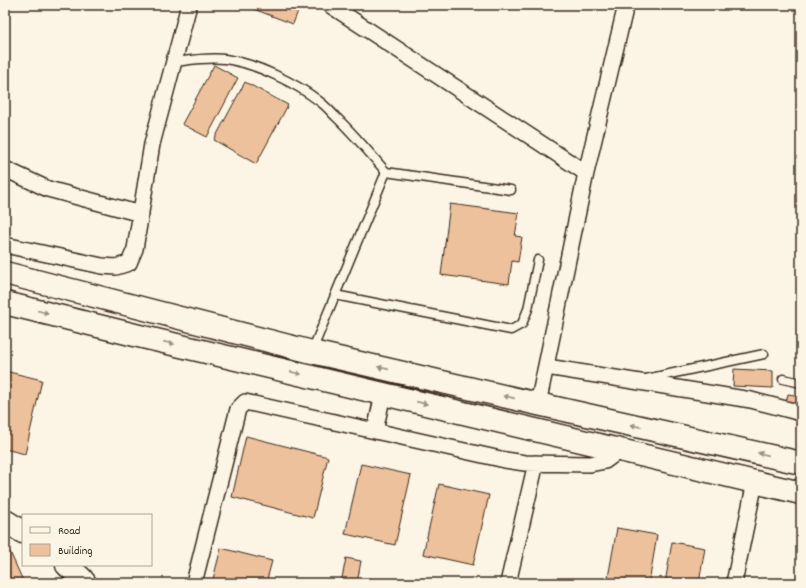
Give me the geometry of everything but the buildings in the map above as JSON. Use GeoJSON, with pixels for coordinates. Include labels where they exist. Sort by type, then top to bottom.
{"type":"FeatureCollection","features":[{"type":"Feature","properties":{"kind":"main road"},"geometry":{"type":"LineString","coordinates":[[5,273],[312,352],[801,463]]}},
{"type":"Feature","properties":{"kind":"main road"},"geometry":{"type":"LineString","coordinates":[[5,303],[801,493]]}},
{"type":"Feature","properties":{"kind":"main road"},"geometry":{"type":"LineString","coordinates":[[5,521],[22,531]]}},
{"type":"Feature","properties":{"kind":"main road"},"geometry":{"type":"LineString","coordinates":[[68,566],[85,583]]}},
{"type":"Feature","properties":{"kind":"street"},"geometry":{"type":"LineString","coordinates":[[5,244],[102,266],[116,267],[129,263],[136,249],[152,144],[189,5]]}},
{"type":"Feature","properties":{"kind":"street"},"geometry":{"type":"LineString","coordinates":[[330,5],[586,173]]}},
{"type":"Feature","properties":{"kind":"street"},"geometry":{"type":"LineString","coordinates":[[538,404],[547,367],[586,173],[626,5]]}},
{"type":"Feature","properties":{"kind":"street"},"geometry":{"type":"LineString","coordinates":[[5,169],[48,189],[141,214]]}},
{"type":"Feature","properties":{"kind":"street"},"geometry":{"type":"LineString","coordinates":[[547,367],[751,400],[801,412]]}},
{"type":"Feature","properties":{"kind":"street"},"geometry":{"type":"LineString","coordinates":[[375,431],[383,394]]}},
{"type":"Feature","properties":{"kind":"street"},"geometry":{"type":"LineString","coordinates":[[194,583],[238,409],[245,402],[505,460],[536,463],[590,464],[605,461],[620,450]]}},
{"type":"Feature","properties":{"kind":"street"},"geometry":{"type":"LineString","coordinates":[[508,583],[536,463]]}},
{"type":"Feature","properties":{"kind":"street"},"geometry":{"type":"LineString","coordinates":[[734,583],[755,482]]}},
{"type":"Feature","properties":{"kind":"lane"},"geometry":{"type":"LineString","coordinates":[[174,62],[206,58],[226,59],[271,73],[298,87],[320,101],[353,134],[386,172],[510,190]]}},
{"type":"Feature","properties":{"kind":"lane"},"geometry":{"type":"LineString","coordinates":[[312,352],[386,172]]}},
{"type":"Feature","properties":{"kind":"lane"},"geometry":{"type":"LineString","coordinates":[[335,296],[510,330],[522,324],[528,309],[538,260]]}},
{"type":"Feature","properties":{"kind":"lane"},"geometry":{"type":"LineString","coordinates":[[633,381],[764,354]]}},
{"type":"Feature","properties":{"kind":"lane"},"geometry":{"type":"LineString","coordinates":[[783,379],[801,383]]}}]}
